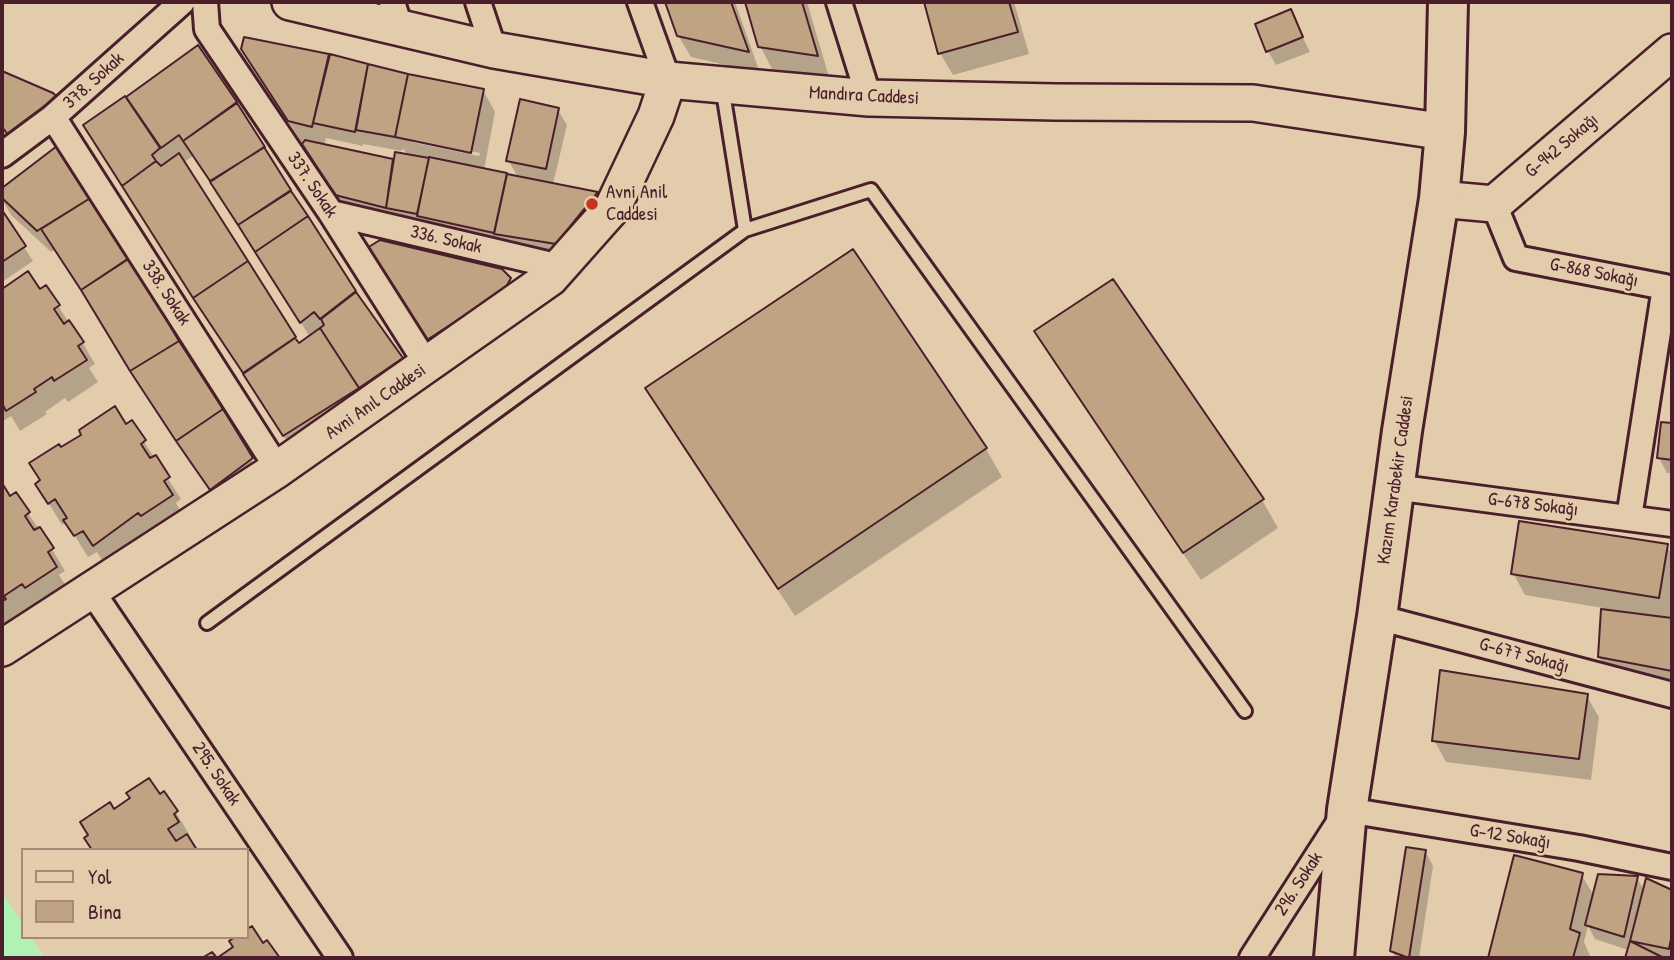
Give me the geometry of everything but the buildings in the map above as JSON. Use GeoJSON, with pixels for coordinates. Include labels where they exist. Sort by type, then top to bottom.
{"type":"FeatureCollection","features":[{"type":"Feature","properties":{"kind":"main road","name":"Kazım Karabekir Caddesi"},"geometry":{"type":"LineString","coordinates":[[1335,958],[1347,810],[1439,199],[1445,132],[1448,2]]}},
{"type":"Feature","properties":{"kind":"street","name":"378. Sokak"},"geometry":{"type":"LineString","coordinates":[[2,155],[53,117],[181,2]]}},
{"type":"Feature","properties":{"kind":"street","name":"337. Sokak"},"geometry":{"type":"LineString","coordinates":[[205,2],[207,29],[331,213],[428,366]]}},
{"type":"Feature","properties":{"kind":"street","name":"Mandıra Caddesi"},"geometry":{"type":"LineString","coordinates":[[290,2],[396,14],[494,50],[668,80],[869,98],[1253,103],[1445,132]]}},
{"type":"Feature","properties":{"kind":"street"},"geometry":{"type":"LineString","coordinates":[[478,2],[494,50]]}},
{"type":"Feature","properties":{"kind":"street"},"geometry":{"type":"LineString","coordinates":[[640,2],[668,80]]}},
{"type":"Feature","properties":{"kind":"street"},"geometry":{"type":"LineString","coordinates":[[839,2],[869,98]]}},
{"type":"Feature","properties":{"kind":"street","name":"G-942 Sokağı"},"geometry":{"type":"LineString","coordinates":[[1494,204],[1672,52]]}},
{"type":"Feature","properties":{"kind":"street","name":"Avni Anıl Caddesi"},"geometry":{"type":"LineString","coordinates":[[2,648],[278,469],[550,278],[613,207],[656,116],[668,80]]}},
{"type":"Feature","properties":{"kind":"street","name":"338. Sokak"},"geometry":{"type":"LineString","coordinates":[[53,117],[278,469]]}},
{"type":"Feature","properties":{"kind":"street"},"geometry":{"type":"LineString","coordinates":[[1439,199],[1494,204]]}},
{"type":"Feature","properties":{"kind":"street","name":"G-868 Sokağı"},"geometry":{"type":"LineString","coordinates":[[1494,204],[1516,258],[1665,287],[1629,517]]}},
{"type":"Feature","properties":{"kind":"street","name":"336. Sokak"},"geometry":{"type":"LineString","coordinates":[[331,213],[560,267]]}},
{"type":"Feature","properties":{"kind":"street","name":"G-678 Sokağı"},"geometry":{"type":"LineString","coordinates":[[1394,487],[1672,524]]}},
{"type":"Feature","properties":{"kind":"street","name":"295. Sokak"},"geometry":{"type":"LineString","coordinates":[[91,590],[340,958]]}},
{"type":"Feature","properties":{"kind":"street","name":"G-677 Sokağı"},"geometry":{"type":"LineString","coordinates":[[1377,617],[1672,695]]}},
{"type":"Feature","properties":{"kind":"street","name":"G-12 Sokağı"},"geometry":{"type":"LineString","coordinates":[[1347,810],[1579,848],[1672,867]]}},
{"type":"Feature","properties":{"kind":"street","name":"296. Sokak"},"geometry":{"type":"LineString","coordinates":[[1252,958],[1347,810]]}},
{"type":"Feature","properties":{"kind":"lane"},"geometry":{"type":"LineString","coordinates":[[722,86],[745,230]]}},
{"type":"Feature","properties":{"kind":"lane"},"geometry":{"type":"LineString","coordinates":[[207,623],[745,230],[871,190],[1245,711]]}},
{"type":"Feature","properties":{"kind":"green space"},"geometry":{"type":"Polygon","coordinates":[[[2,892],[21,921],[21,939],[32,939],[45,958],[2,958],[2,892]]]}},
{"type":"Feature","properties":{"kind":"place","name":"Avni Anil Caddesi"},"geometry":{"type":"Point","coordinates":[592,204]}}]}
